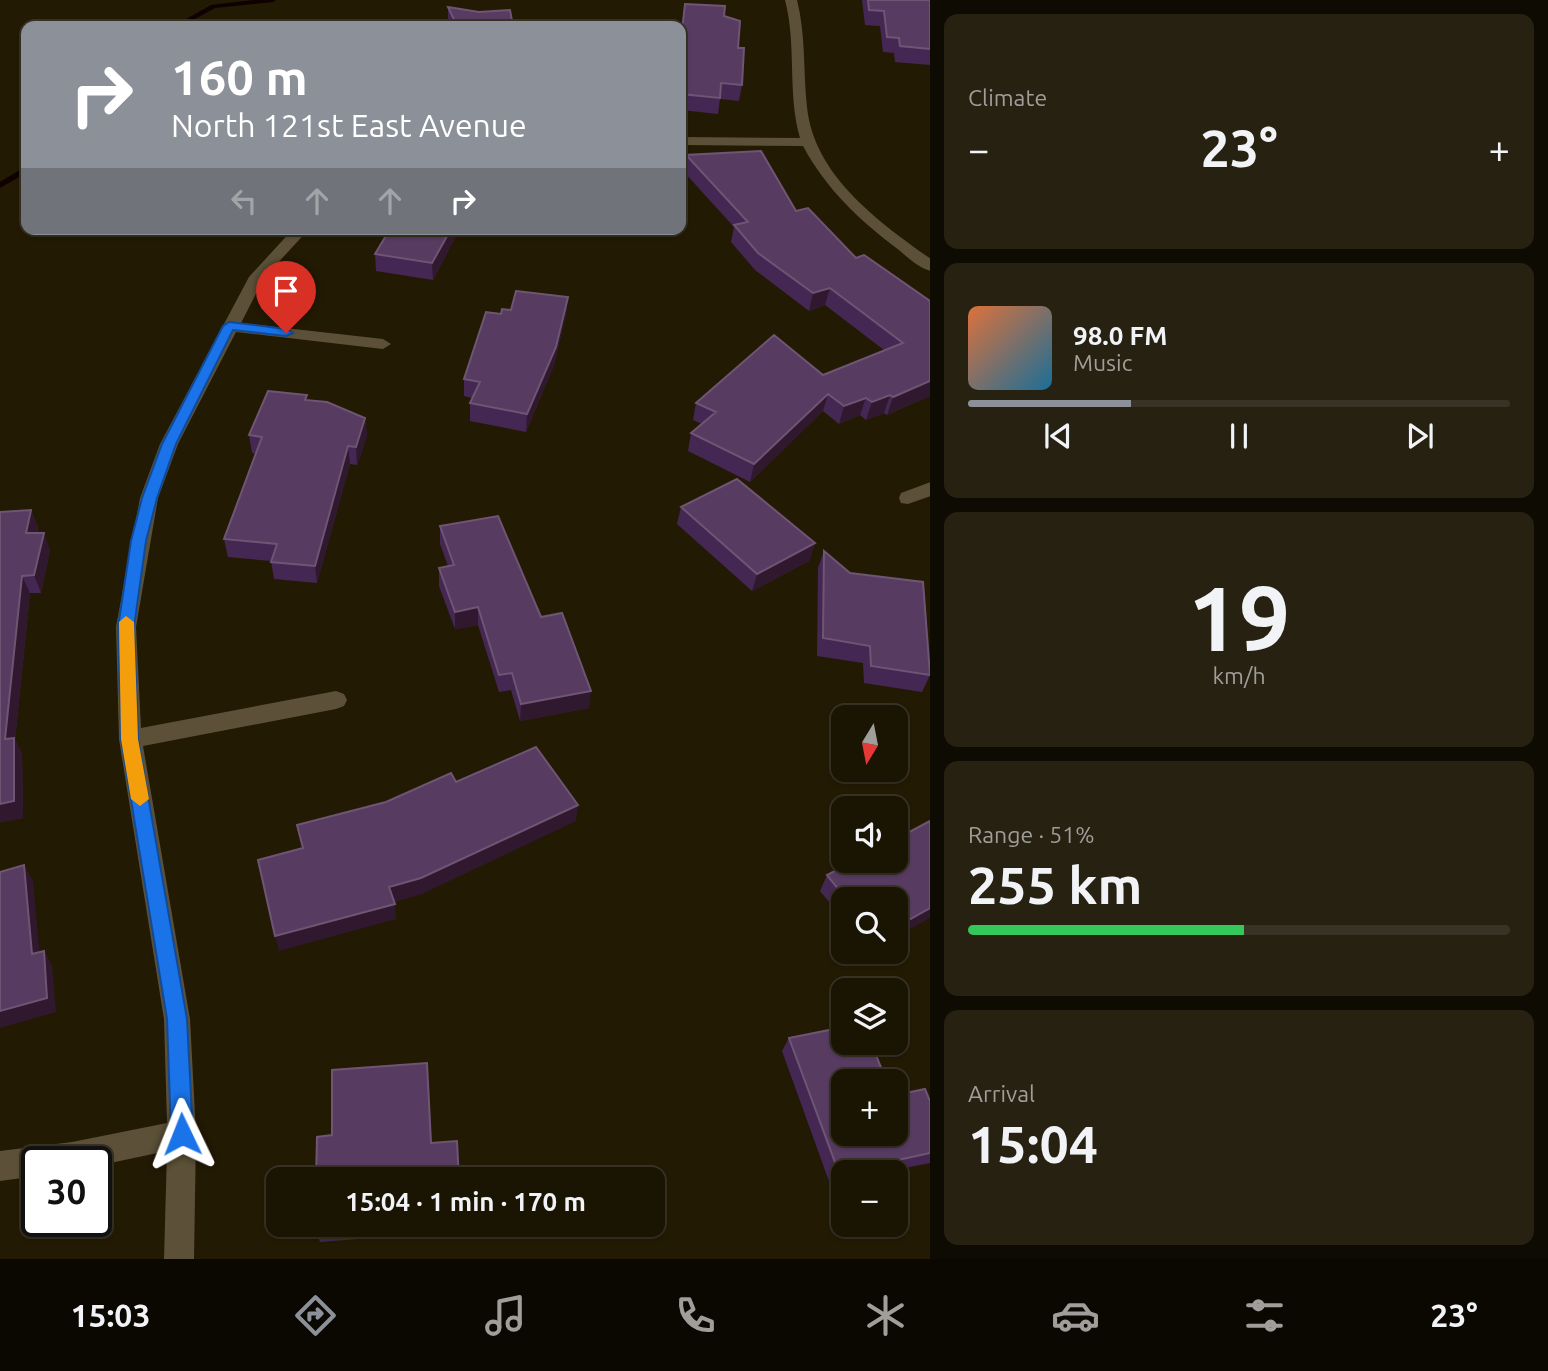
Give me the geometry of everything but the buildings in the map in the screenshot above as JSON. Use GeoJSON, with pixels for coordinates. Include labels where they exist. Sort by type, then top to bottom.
{"type":"FeatureCollection","features":[{"type":"Feature","properties":{"kind":"street"},"geometry":{"type":"LineString","coordinates":[[791,0],[799,23],[802,124],[810,142],[824,168],[851,201],[882,232],[930,267]]}},
{"type":"Feature","properties":{"kind":"street"},"geometry":{"type":"LineString","coordinates":[[799,23],[808,0]]}},
{"type":"Feature","properties":{"kind":"street"},"geometry":{"type":"LineString","coordinates":[[686,141],[810,142]]}},
{"type":"Feature","properties":{"kind":"street"},"geometry":{"type":"LineString","coordinates":[[179,1259],[182,1134],[177,1019],[130,739],[126,627],[139,541],[149,498],[169,444],[257,277],[295,235]]}},
{"type":"Feature","properties":{"kind":"street"},"geometry":{"type":"LineString","coordinates":[[229,326],[383,344]]}},
{"type":"Feature","properties":{"kind":"street"},"geometry":{"type":"LineString","coordinates":[[908,498],[930,488]]}},
{"type":"Feature","properties":{"kind":"street"},"geometry":{"type":"LineString","coordinates":[[130,739],[336,700]]}},
{"type":"Feature","properties":{"kind":"street"},"geometry":{"type":"LineString","coordinates":[[0,1166],[72,1157],[182,1134]]}},
{"type":"Feature","properties":{"kind":"waterway"},"geometry":{"type":"LineString","coordinates":[[186,21],[213,6],[273,0]]}},
{"type":"Feature","properties":{"kind":"waterway"},"geometry":{"type":"LineString","coordinates":[[0,186],[21,173]]}},
{"type":"Feature","properties":{"kind":"slow traffic"},"geometry":{"type":"LineString","coordinates":[[126,622],[130,739],[140,799]]}},
{"type":"Feature","properties":{"kind":"route"},"geometry":{"type":"LineString","coordinates":[[182,1134],[177,1019],[130,739],[126,627],[139,541],[149,498],[169,444],[229,326],[286,333]]}}]}
